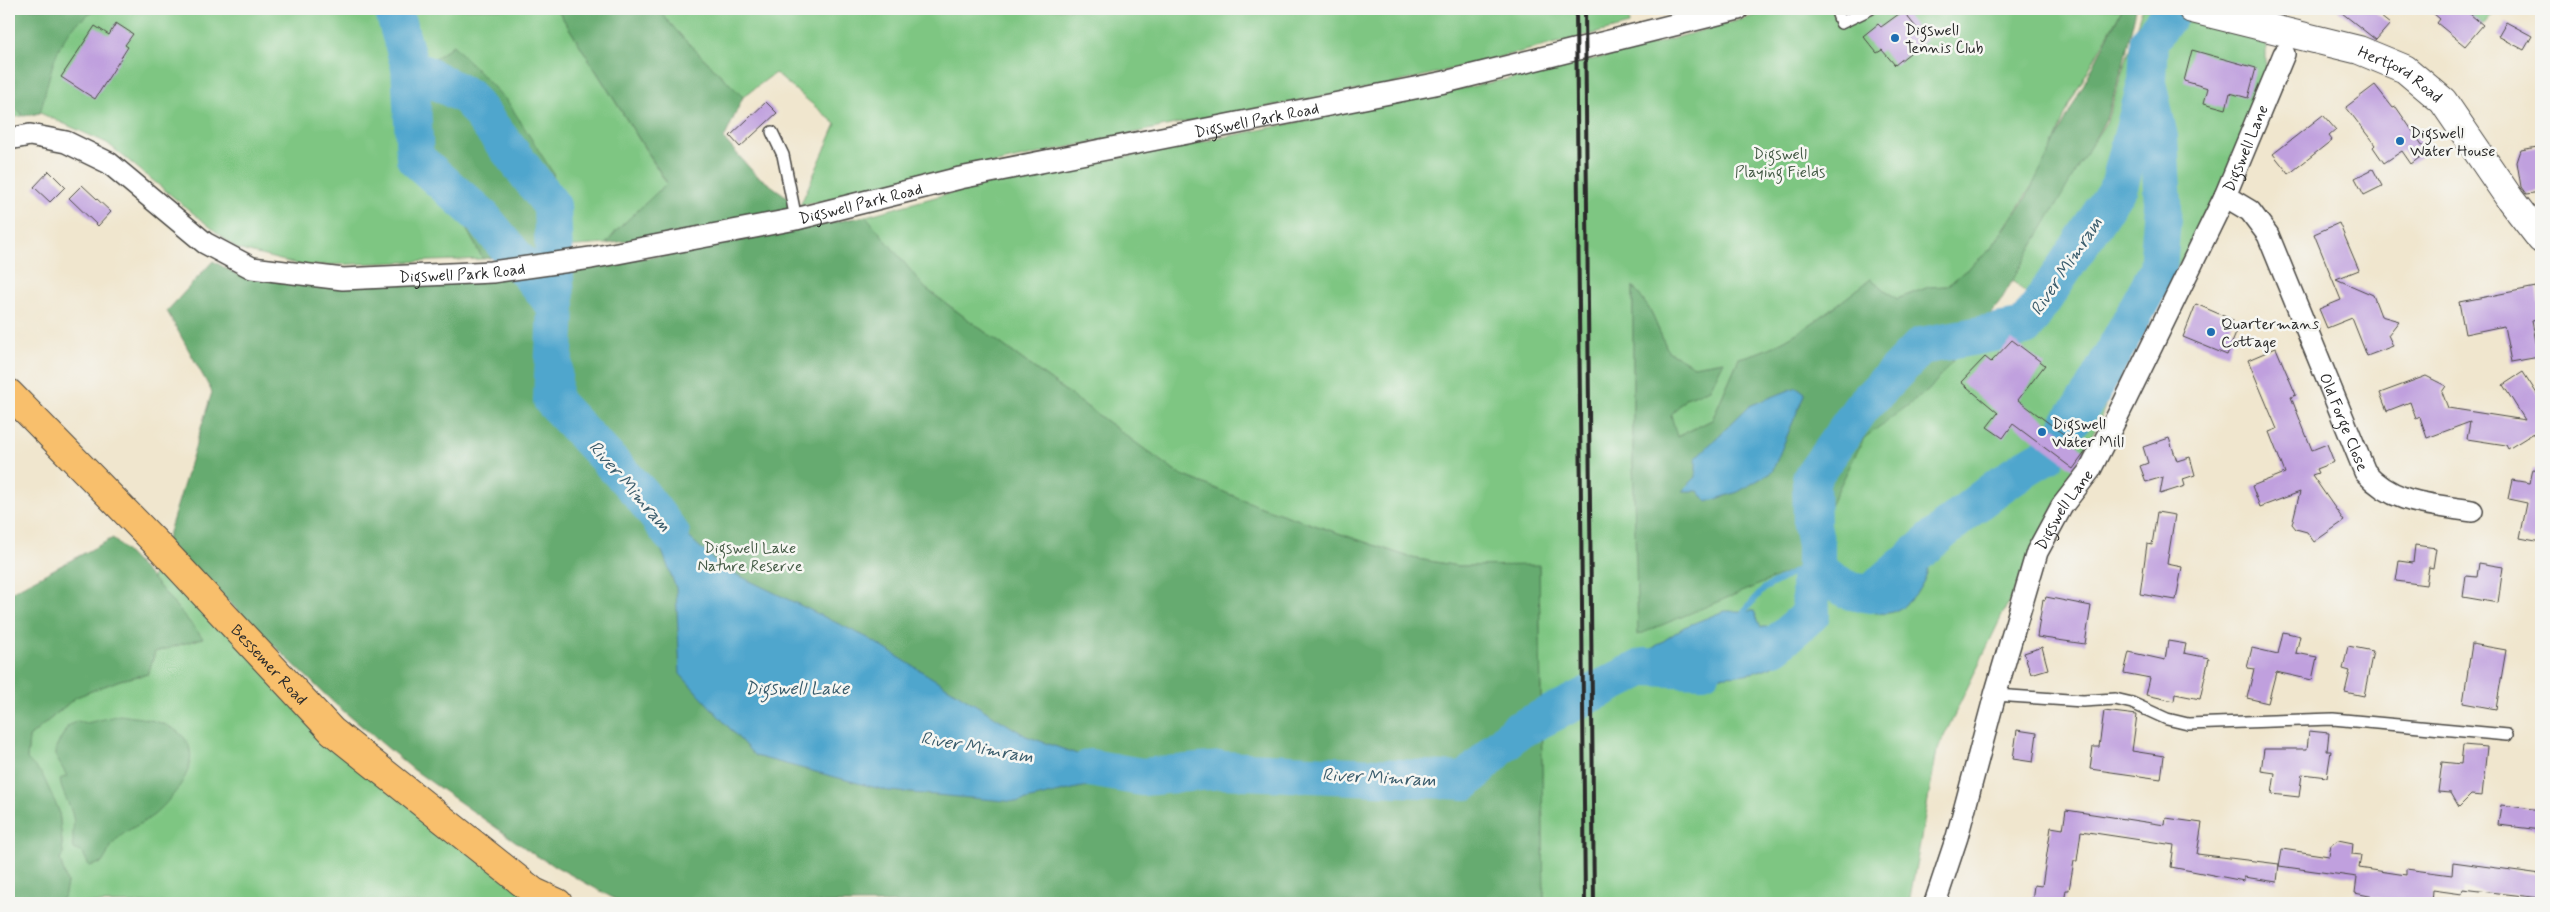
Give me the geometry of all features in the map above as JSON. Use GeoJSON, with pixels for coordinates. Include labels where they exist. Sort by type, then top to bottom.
{"type":"FeatureCollection","features":[{"type":"Feature","properties":{"kind":"main road","name":"Bessemer Road"},"geometry":{"type":"LineString","coordinates":[[9,393],[162,549],[332,732],[534,892],[558,903]]}},
{"type":"Feature","properties":{"kind":"street","name":"Digswell Park Road"},"geometry":{"type":"LineString","coordinates":[[9,139],[30,135],[66,142],[109,163],[205,243],[252,268],[343,279],[492,272],[591,258],[796,219],[960,178],[1445,82],[1667,21],[1738,9]]}},
{"type":"Feature","properties":{"kind":"street","name":"Hertford Road"},"geometry":{"type":"LineString","coordinates":[[2202,12],[2359,50],[2405,69],[2443,101],[2510,199],[2541,239]]}},
{"type":"Feature","properties":{"kind":"street","name":"Digswell Lane"},"geometry":{"type":"LineString","coordinates":[[1935,903],[1957,837],[1995,695],[2037,552],[2062,506],[2090,470],[2225,196],[2284,54]]}},
{"type":"Feature","properties":{"kind":"street","name":"Old Forge Close"},"geometry":{"type":"LineString","coordinates":[[2225,196],[2250,211],[2268,236],[2365,472],[2386,492],[2398,498],[2472,511]]}},
{"type":"Feature","properties":{"kind":"lane"},"geometry":{"type":"LineString","coordinates":[[1836,9],[1841,23],[1870,9]]}},
{"type":"Feature","properties":{"kind":"lane"},"geometry":{"type":"LineString","coordinates":[[772,132],[784,154],[796,219]]}},
{"type":"Feature","properties":{"kind":"lane"},"geometry":{"type":"LineString","coordinates":[[1995,695],[2083,701],[2115,699],[2132,703],[2167,719],[2188,724],[2332,719],[2507,734]]}},
{"type":"Feature","properties":{"kind":"green space"},"geometry":{"type":"Polygon","coordinates":[[[9,9],[557,9],[667,184],[618,229],[606,244],[563,247],[553,173],[453,45],[418,72],[423,150],[483,259],[304,266],[237,249],[107,143],[40,113],[9,118],[9,9]]]}},
{"type":"Feature","properties":{"kind":"green space"},"geometry":{"type":"Polygon","coordinates":[[[9,9],[101,9],[86,16],[74,26],[65,38],[52,66],[40,113],[24,116],[9,102],[9,9]]]}},
{"type":"Feature","properties":{"kind":"green space"},"geometry":{"type":"Polygon","coordinates":[[[557,9],[657,9],[684,39],[743,97],[724,139],[755,174],[800,206],[724,226],[606,244],[618,229],[667,183],[557,9]]]}},
{"type":"Feature","properties":{"kind":"green space"},"geometry":{"type":"Polygon","coordinates":[[[657,9],[1628,9],[1629,25],[1396,83],[1175,124],[800,206],[836,124],[775,73],[743,97],[684,39],[657,9]]]}},
{"type":"Feature","properties":{"kind":"green space","name":"Digswell Playing Fields"},"geometry":{"type":"Polygon","coordinates":[[[1779,9],[2122,9],[2069,105],[2045,166],[1990,250],[1947,286],[1929,287],[1897,299],[1871,279],[1792,336],[1774,346],[1739,358],[1712,420],[1676,437],[1671,415],[1686,398],[1710,389],[1723,361],[1694,366],[1668,351],[1650,310],[1633,287],[1633,461],[1639,635],[1816,480],[1923,349],[2026,331],[2044,309],[2006,275],[2107,121],[2142,9],[2161,9],[2266,44],[2266,80],[2218,197],[2125,359],[2098,424],[2068,478],[1937,751],[1909,903],[1544,903],[1539,566],[1458,566],[1412,558],[1261,507],[1177,473],[928,290],[567,268],[667,255],[866,216],[972,187],[1532,74],[1632,50],[1779,9]]]}},
{"type":"Feature","properties":{"kind":"green space"},"geometry":{"type":"Polygon","coordinates":[[[2122,9],[2136,9],[2123,65],[2106,119],[2000,302],[1929,390],[1864,438],[1799,568],[1638,635],[1633,461],[1633,286],[1650,310],[1668,351],[1694,366],[1724,361],[1710,389],[1686,398],[1671,415],[1677,437],[1712,420],[1739,358],[1774,346],[1792,336],[1871,279],[1897,299],[1929,287],[1947,286],[1990,250],[2027,196],[2122,9]]]}},
{"type":"Feature","properties":{"kind":"green space"},"geometry":{"type":"Polygon","coordinates":[[[2464,9],[2497,9],[2483,25],[2464,9]]]}},
{"type":"Feature","properties":{"kind":"green space"},"geometry":{"type":"Polygon","coordinates":[[[453,45],[508,102],[553,173],[563,247],[483,259],[423,150],[417,73],[453,45]]]}},
{"type":"Feature","properties":{"kind":"green space","name":"Digswell Lake Nature Reserve"},"geometry":{"type":"Polygon","coordinates":[[[866,216],[925,288],[1177,473],[1261,507],[1412,558],[1458,566],[1539,565],[1544,903],[622,903],[535,855],[414,770],[334,703],[166,542],[212,392],[167,311],[213,261],[236,274],[286,283],[567,268],[667,255],[866,216]]]}},
{"type":"Feature","properties":{"kind":"green space"},"geometry":{"type":"Polygon","coordinates":[[[113,538],[152,578],[203,638],[155,652],[148,674],[120,680],[76,697],[29,737],[27,759],[42,774],[59,811],[63,854],[60,860],[67,883],[64,897],[55,903],[9,903],[9,593],[113,538]]]}},
{"type":"Feature","properties":{"kind":"green space"},"geometry":{"type":"Polygon","coordinates":[[[160,558],[341,742],[561,903],[55,903],[64,897],[67,883],[60,860],[63,853],[59,811],[27,759],[29,737],[76,697],[120,680],[148,674],[155,652],[202,638],[152,578],[160,558]]]}},
{"type":"Feature","properties":{"kind":"green space"},"geometry":{"type":"Polygon","coordinates":[[[120,715],[158,722],[176,730],[186,741],[190,752],[189,765],[176,791],[165,804],[154,815],[116,840],[102,863],[89,866],[83,853],[74,849],[73,817],[60,779],[67,776],[56,757],[56,747],[68,726],[77,721],[87,723],[120,715]]]}},
{"type":"Feature","properties":{"kind":"water"},"geometry":{"type":"Polygon","coordinates":[[[1797,387],[1805,393],[1772,472],[1738,492],[1707,502],[1698,491],[1682,491],[1696,477],[1696,458],[1749,406],[1797,387]]]}},
{"type":"Feature","properties":{"kind":"water","name":"Digswell Lake"},"geometry":{"type":"Polygon","coordinates":[[[640,493],[723,568],[868,638],[1026,736],[1142,777],[1077,788],[1018,802],[888,791],[755,756],[680,674],[676,588],[640,493]]]}},
{"type":"Feature","properties":{"kind":"water"},"geometry":{"type":"Polygon","coordinates":[[[1923,536],[1928,542],[1928,570],[1920,587],[1909,601],[1895,611],[1879,613],[1851,600],[1850,591],[1862,590],[1923,536]]]}},
{"type":"Feature","properties":{"kind":"water"},"geometry":{"type":"Polygon","coordinates":[[[1724,611],[1754,611],[1761,627],[1788,624],[1812,612],[1809,629],[1800,644],[1787,657],[1771,667],[1754,672],[1716,677],[1659,676],[1651,667],[1650,650],[1684,627],[1724,611]]]}},
{"type":"Feature","properties":{"kind":"building"},"geometry":{"type":"Polygon","coordinates":[[[2337,9],[2371,9],[2390,24],[2376,40],[2337,9]]]}},
{"type":"Feature","properties":{"kind":"building"},"geometry":{"type":"Polygon","coordinates":[[[2428,9],[2464,9],[2483,25],[2465,46],[2437,23],[2440,19],[2428,9]]]}},
{"type":"Feature","properties":{"kind":"building","name":"Digswell Tennis Club"},"geometry":{"type":"Polygon","coordinates":[[[1903,11],[1926,40],[1895,65],[1882,50],[1877,53],[1863,36],[1878,24],[1881,27],[1903,11]]]}},
{"type":"Feature","properties":{"kind":"building"},"geometry":{"type":"Polygon","coordinates":[[[2506,22],[2532,36],[2524,50],[2498,36],[2506,22]]]}},
{"type":"Feature","properties":{"kind":"building"},"geometry":{"type":"Polygon","coordinates":[[[116,23],[133,34],[125,45],[128,47],[95,99],[61,77],[95,26],[109,35],[116,23]]]}},
{"type":"Feature","properties":{"kind":"building"},"geometry":{"type":"Polygon","coordinates":[[[2192,50],[2256,68],[2248,98],[2230,93],[2226,109],[2204,103],[2208,88],[2184,81],[2192,50]]]}},
{"type":"Feature","properties":{"kind":"building"},"geometry":{"type":"Polygon","coordinates":[[[2375,85],[2393,108],[2396,107],[2427,152],[2411,164],[2402,151],[2384,163],[2373,147],[2375,145],[2346,107],[2375,85]]]}},
{"type":"Feature","properties":{"kind":"building"},"geometry":{"type":"Polygon","coordinates":[[[766,102],[777,113],[740,147],[730,136],[766,102]]]}},
{"type":"Feature","properties":{"kind":"building"},"geometry":{"type":"Polygon","coordinates":[[[2323,115],[2336,130],[2329,136],[2332,140],[2289,174],[2273,154],[2323,115]]]}},
{"type":"Feature","properties":{"kind":"building"},"geometry":{"type":"Polygon","coordinates":[[[2537,147],[2541,158],[2541,192],[2526,194],[2521,187],[2517,162],[2521,150],[2537,147]]]}},
{"type":"Feature","properties":{"kind":"building"},"geometry":{"type":"Polygon","coordinates":[[[2373,169],[2382,186],[2364,195],[2355,178],[2373,169]]]}},
{"type":"Feature","properties":{"kind":"building"},"geometry":{"type":"Polygon","coordinates":[[[49,171],[65,187],[50,202],[34,187],[49,171]]]}},
{"type":"Feature","properties":{"kind":"building"},"geometry":{"type":"Polygon","coordinates":[[[82,185],[111,212],[98,226],[69,198],[82,185]]]}},
{"type":"Feature","properties":{"kind":"building"},"geometry":{"type":"Polygon","coordinates":[[[2339,223],[2359,270],[2336,279],[2373,295],[2381,316],[2399,321],[2388,335],[2393,346],[2367,356],[2352,318],[2327,328],[2319,309],[2341,300],[2314,234],[2339,223]]]}},
{"type":"Feature","properties":{"kind":"building"},"geometry":{"type":"Polygon","coordinates":[[[2536,287],[2541,319],[2532,321],[2539,357],[2511,362],[2504,326],[2465,334],[2459,302],[2536,287]]]}},
{"type":"Feature","properties":{"kind":"building","name":"Quartermans Cottage"},"geometry":{"type":"Polygon","coordinates":[[[2196,304],[2233,320],[2230,329],[2237,331],[2227,355],[2183,337],[2196,304]]]}},
{"type":"Feature","properties":{"kind":"building"},"geometry":{"type":"Polygon","coordinates":[[[2012,340],[2045,365],[2018,400],[2086,451],[2073,469],[2013,424],[2003,438],[1987,427],[1998,413],[1961,382],[1985,357],[1991,362],[2012,340]]]}},
{"type":"Feature","properties":{"kind":"building"},"geometry":{"type":"Polygon","coordinates":[[[2276,348],[2296,395],[2291,397],[2312,450],[2327,444],[2334,462],[2316,469],[2318,473],[2312,475],[2344,521],[2314,542],[2307,532],[2296,529],[2292,524],[2300,492],[2260,507],[2252,486],[2285,473],[2269,432],[2277,429],[2248,360],[2276,348]]]}},
{"type":"Feature","properties":{"kind":"building"},"geometry":{"type":"Polygon","coordinates":[[[2523,372],[2541,400],[2541,444],[2534,433],[2508,449],[2506,445],[2467,439],[2470,422],[2427,438],[2420,417],[2416,419],[2410,402],[2387,411],[2380,393],[2426,376],[2446,386],[2442,392],[2448,408],[2525,420],[2503,385],[2523,372]]]}},
{"type":"Feature","properties":{"kind":"building"},"geometry":{"type":"Polygon","coordinates":[[[2169,438],[2177,461],[2190,457],[2195,475],[2183,479],[2185,486],[2160,494],[2163,477],[2146,482],[2140,466],[2148,463],[2143,447],[2169,438]]]}},
{"type":"Feature","properties":{"kind":"building"},"geometry":{"type":"Polygon","coordinates":[[[2533,469],[2541,470],[2541,542],[2520,538],[2527,503],[2508,499],[2512,480],[2530,483],[2533,469]]]}},
{"type":"Feature","properties":{"kind":"building"},"geometry":{"type":"Polygon","coordinates":[[[2157,512],[2175,515],[2167,564],[2182,567],[2176,600],[2140,594],[2147,544],[2152,545],[2157,512]]]}},
{"type":"Feature","properties":{"kind":"building"},"geometry":{"type":"Polygon","coordinates":[[[2415,545],[2436,548],[2433,568],[2429,567],[2426,585],[2396,581],[2399,561],[2413,563],[2415,545]]]}},
{"type":"Feature","properties":{"kind":"building"},"geometry":{"type":"Polygon","coordinates":[[[2479,563],[2503,567],[2498,603],[2463,597],[2466,576],[2477,577],[2479,563]]]}},
{"type":"Feature","properties":{"kind":"building"},"geometry":{"type":"Polygon","coordinates":[[[2046,597],[2091,606],[2085,644],[2037,637],[2043,599],[2045,600],[2046,597]]]}},
{"type":"Feature","properties":{"kind":"building"},"geometry":{"type":"Polygon","coordinates":[[[2283,632],[2300,636],[2296,653],[2317,657],[2312,680],[2276,672],[2268,703],[2247,698],[2254,669],[2247,668],[2252,648],[2278,654],[2283,632]]]}},
{"type":"Feature","properties":{"kind":"building"},"geometry":{"type":"Polygon","coordinates":[[[2168,641],[2186,644],[2184,653],[2209,658],[2200,699],[2175,694],[2174,701],[2146,695],[2150,678],[2124,673],[2129,652],[2165,660],[2168,641]]]}},
{"type":"Feature","properties":{"kind":"building"},"geometry":{"type":"Polygon","coordinates":[[[2472,644],[2506,650],[2496,709],[2463,703],[2472,644]]]}},
{"type":"Feature","properties":{"kind":"building"},"geometry":{"type":"Polygon","coordinates":[[[2348,646],[2373,651],[2364,696],[2345,692],[2350,671],[2343,669],[2348,646]]]}},
{"type":"Feature","properties":{"kind":"building"},"geometry":{"type":"Polygon","coordinates":[[[2042,647],[2048,669],[2031,674],[2024,653],[2042,647]]]}},
{"type":"Feature","properties":{"kind":"building"},"geometry":{"type":"Polygon","coordinates":[[[2104,711],[2137,715],[2132,751],[2164,756],[2161,779],[2090,769],[2093,747],[2099,747],[2104,711]]]}},
{"type":"Feature","properties":{"kind":"building"},"geometry":{"type":"Polygon","coordinates":[[[2017,730],[2037,733],[2033,762],[2013,759],[2017,730]]]}},
{"type":"Feature","properties":{"kind":"building"},"geometry":{"type":"Polygon","coordinates":[[[2309,731],[2329,733],[2327,751],[2331,751],[2327,777],[2302,774],[2299,797],[2272,794],[2275,773],[2261,771],[2264,749],[2307,749],[2309,731]]]}},
{"type":"Feature","properties":{"kind":"building"},"geometry":{"type":"Polygon","coordinates":[[[2463,745],[2487,747],[2482,796],[2471,795],[2459,807],[2451,793],[2438,792],[2442,762],[2461,764],[2463,745]]]}},
{"type":"Feature","properties":{"kind":"building"},"geometry":{"type":"Polygon","coordinates":[[[2501,805],[2541,810],[2541,830],[2498,825],[2501,805]]]}},
{"type":"Feature","properties":{"kind":"building"},"geometry":{"type":"Polygon","coordinates":[[[2066,810],[2165,825],[2166,818],[2202,823],[2197,854],[2279,864],[2277,882],[2244,877],[2244,881],[2171,867],[2174,845],[2081,831],[2077,861],[2074,861],[2069,890],[2066,890],[2064,903],[2032,903],[2034,885],[2042,886],[2051,827],[2063,829],[2066,810]]]}},
{"type":"Feature","properties":{"kind":"building"},"geometry":{"type":"Polygon","coordinates":[[[2338,840],[2353,843],[2352,854],[2361,855],[2359,868],[2406,875],[2406,869],[2452,875],[2453,862],[2541,874],[2541,898],[2463,889],[2462,894],[2433,890],[2432,903],[2402,900],[2402,903],[2355,893],[2357,877],[2279,866],[2282,849],[2329,856],[2331,845],[2338,840]]]}},
{"type":"Feature","properties":{"kind":"waterway","name":"River Mimram"},"geometry":{"type":"LineString","coordinates":[[393,9],[410,67],[468,97],[552,206],[556,307],[552,400],[640,493],[671,534]]}},
{"type":"Feature","properties":{"kind":"waterway","name":"River Mimram"},"geometry":{"type":"LineString","coordinates":[[1774,646],[1811,614],[1810,581],[1816,571],[1811,479],[1862,407],[1921,346],[2025,327],[2119,186],[2147,81],[2149,41],[2174,9]]}},
{"type":"Feature","properties":{"kind":"waterway"},"geometry":{"type":"LineString","coordinates":[[410,67],[415,158],[483,218],[549,298]]}},
{"type":"Feature","properties":{"kind":"waterway","name":"River Mimram"},"geometry":{"type":"LineString","coordinates":[[2069,424],[2092,392],[2158,270],[2163,204],[2159,137],[2148,87]]}},
{"type":"Feature","properties":{"kind":"waterway","name":"River Mimram"},"geometry":{"type":"LineString","coordinates":[[1816,571],[1850,591],[1870,594],[1977,503],[2047,455]]}},
{"type":"Feature","properties":{"kind":"waterway"},"geometry":{"type":"LineString","coordinates":[[1744,611],[1765,588],[1806,566],[1816,571]]}},
{"type":"Feature","properties":{"kind":"waterway","name":"River Mimram"},"geometry":{"type":"LineString","coordinates":[[1090,768],[1142,777],[1222,770],[1466,781],[1515,732],[1644,667],[1703,669]]}},
{"type":"Feature","properties":{"kind":"railway"},"geometry":{"type":"LineString","coordinates":[[1576,9],[1585,903]]}},
{"type":"Feature","properties":{"kind":"railway"},"geometry":{"type":"LineString","coordinates":[[1585,9],[1594,903]]}},
{"type":"Feature","properties":{"kind":"place","name":"Digswell Tennis Club"},"geometry":{"type":"Point","coordinates":[1895,38]}},
{"type":"Feature","properties":{"kind":"place","name":"Digswell Water House"},"geometry":{"type":"Point","coordinates":[2400,141]}},
{"type":"Feature","properties":{"kind":"place","name":"Quartermans Cottage"},"geometry":{"type":"Point","coordinates":[2211,332]}},
{"type":"Feature","properties":{"kind":"place","name":"Digswell Water Mill"},"geometry":{"type":"Point","coordinates":[2042,432]}}]}
